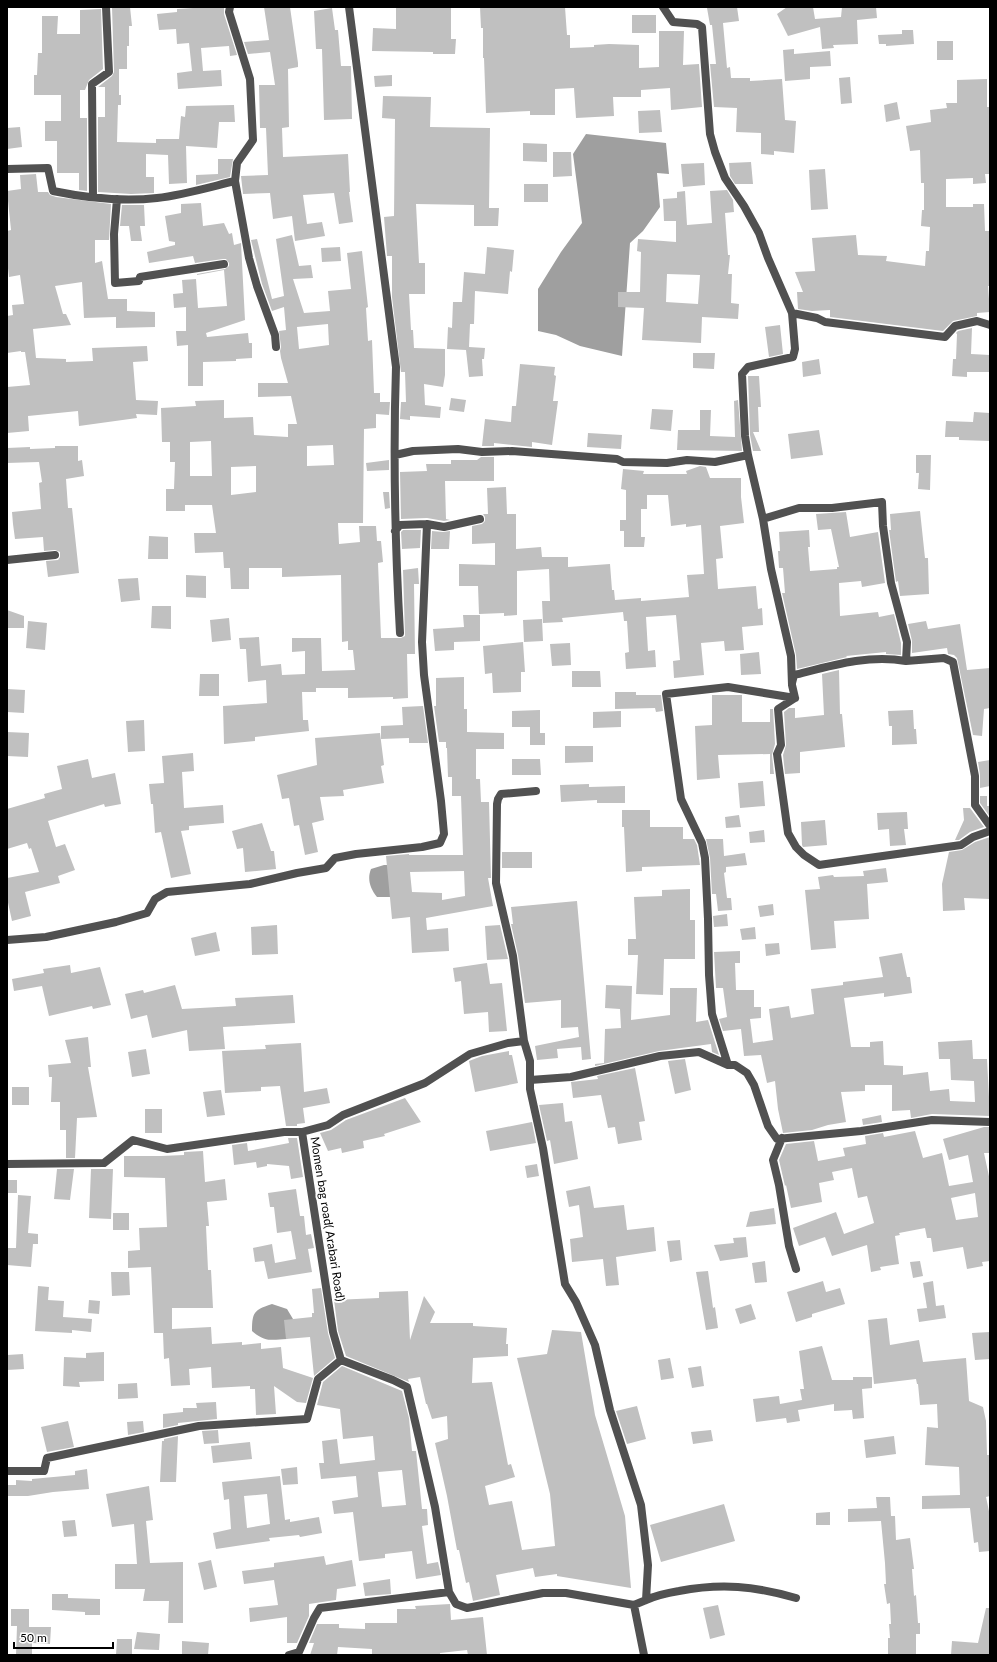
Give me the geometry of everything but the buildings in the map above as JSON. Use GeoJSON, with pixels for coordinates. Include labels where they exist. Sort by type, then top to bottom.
{"type":"FeatureCollection","features":[{"type":"Feature","properties":{"kind":"street"},"geometry":{"type":"LineString","coordinates":[[93,197],[92,84],[109,72],[106,7]]}},
{"type":"Feature","properties":{"kind":"street"},"geometry":{"type":"LineString","coordinates":[[230,7],[229,12],[250,79],[253,140],[237,163],[235,181],[249,258],[257,286],[275,335],[276,347]]}},
{"type":"Feature","properties":{"kind":"street"},"geometry":{"type":"LineString","coordinates":[[349,7],[396,367],[394,427],[400,633]]}},
{"type":"Feature","properties":{"kind":"street"},"geometry":{"type":"LineString","coordinates":[[663,7],[673,22],[697,24],[702,27],[710,134],[718,161],[725,178],[744,206],[759,233],[792,313],[795,349],[793,357],[748,367],[742,374],[745,436],[748,455],[764,519],[771,569],[791,656],[792,685],[795,698]]}},
{"type":"Feature","properties":{"kind":"street"},"geometry":{"type":"LineString","coordinates":[[7,169],[48,168],[53,191],[117,199],[157,198],[235,181]]}},
{"type":"Feature","properties":{"kind":"street"},"geometry":{"type":"LineString","coordinates":[[117,199],[114,234],[115,283],[139,281],[140,277],[224,264]]}},
{"type":"Feature","properties":{"kind":"street"},"geometry":{"type":"LineString","coordinates":[[792,313],[817,318],[825,322],[945,337],[955,326],[977,321],[990,325]]}},
{"type":"Feature","properties":{"kind":"street"},"geometry":{"type":"LineString","coordinates":[[395,456],[413,451],[458,449],[482,452],[512,451],[616,459],[623,462],[667,463],[687,460],[715,462],[748,455]]}},
{"type":"Feature","properties":{"kind":"street"},"geometry":{"type":"LineString","coordinates":[[764,519],[799,508],[832,508],[882,502],[883,526],[891,583],[907,642],[906,661]]}},
{"type":"Feature","properties":{"kind":"street"},"geometry":{"type":"LineString","coordinates":[[396,530],[400,525],[427,524],[444,527],[480,519]]}},
{"type":"Feature","properties":{"kind":"street"},"geometry":{"type":"LineString","coordinates":[[7,940],[46,937],[141,915],[147,913],[154,899],[167,892],[250,884],[326,868],[335,858],[356,854],[422,847],[440,843],[444,834],[442,801],[424,675],[422,642],[427,524]]}},
{"type":"Feature","properties":{"kind":"street"},"geometry":{"type":"LineString","coordinates":[[7,560],[55,555]]}},
{"type":"Feature","properties":{"kind":"street"},"geometry":{"type":"LineString","coordinates":[[792,685],[794,675],[864,659],[895,659],[906,661],[944,658],[953,662],[975,776],[975,805],[990,826]]}},
{"type":"Feature","properties":{"kind":"street"},"geometry":{"type":"LineString","coordinates":[[728,1065],[712,1014],[709,975],[705,858],[702,843],[681,799],[666,694],[728,687],[795,698]]}},
{"type":"Feature","properties":{"kind":"street"},"geometry":{"type":"LineString","coordinates":[[795,698],[778,709],[781,745],[777,754],[788,833],[796,847],[804,855],[819,865],[960,845],[990,831]]}},
{"type":"Feature","properties":{"kind":"street"},"geometry":{"type":"LineString","coordinates":[[536,791],[501,794],[498,798],[496,883],[513,956],[524,1040],[530,1061],[530,1089],[543,1148],[565,1284],[576,1302],[595,1345],[610,1410],[641,1505],[648,1565],[646,1600]]}},
{"type":"Feature","properties":{"kind":"street","name":"Momen bag road( Arabari Road)"},"geometry":{"type":"LineString","coordinates":[[341,1360],[334,1332],[302,1132],[328,1125],[343,1115],[425,1083],[470,1054],[524,1040]]}},
{"type":"Feature","properties":{"kind":"street"},"geometry":{"type":"LineString","coordinates":[[530,1080],[571,1077],[660,1056],[699,1052],[728,1065],[735,1065],[747,1073],[754,1085],[768,1126],[777,1139],[861,1131],[932,1120],[990,1122]]}},
{"type":"Feature","properties":{"kind":"street"},"geometry":{"type":"LineString","coordinates":[[7,1164],[104,1163],[133,1140],[167,1149],[284,1132],[302,1132]]}},
{"type":"Feature","properties":{"kind":"street"},"geometry":{"type":"LineString","coordinates":[[782,1138],[773,1160],[779,1185],[789,1246],[796,1269]]}},
{"type":"Feature","properties":{"kind":"street"},"geometry":{"type":"LineString","coordinates":[[7,1471],[44,1471],[47,1458],[199,1426],[307,1420],[318,1379],[341,1360],[407,1387],[435,1507],[449,1592],[456,1604],[466,1608],[543,1593],[566,1593],[634,1605],[656,1595],[692,1588],[729,1585],[772,1591],[796,1598]]}},
{"type":"Feature","properties":{"kind":"street"},"geometry":{"type":"LineString","coordinates":[[289,1655],[299,1652],[320,1608],[449,1592]]}},
{"type":"Feature","properties":{"kind":"street"},"geometry":{"type":"LineString","coordinates":[[634,1605],[644,1655]]}},
{"type":"Feature","properties":{"kind":"shaded area"},"geometry":{"type":"Polygon","coordinates":[[[586,134],[666,143],[669,174],[657,173],[660,207],[643,231],[630,243],[622,356],[580,346],[556,335],[538,331],[538,289],[561,252],[582,223],[573,154],[586,134]]]}},
{"type":"Feature","properties":{"kind":"shaded area"},"geometry":{"type":"Polygon","coordinates":[[[389,865],[391,897],[377,897],[370,883],[369,876],[371,869],[389,865]]]}},
{"type":"Feature","properties":{"kind":"shaded area"},"geometry":{"type":"Polygon","coordinates":[[[272,1304],[287,1309],[293,1319],[290,1335],[287,1339],[268,1340],[252,1331],[255,1313],[261,1308],[272,1304]]]}}]}
